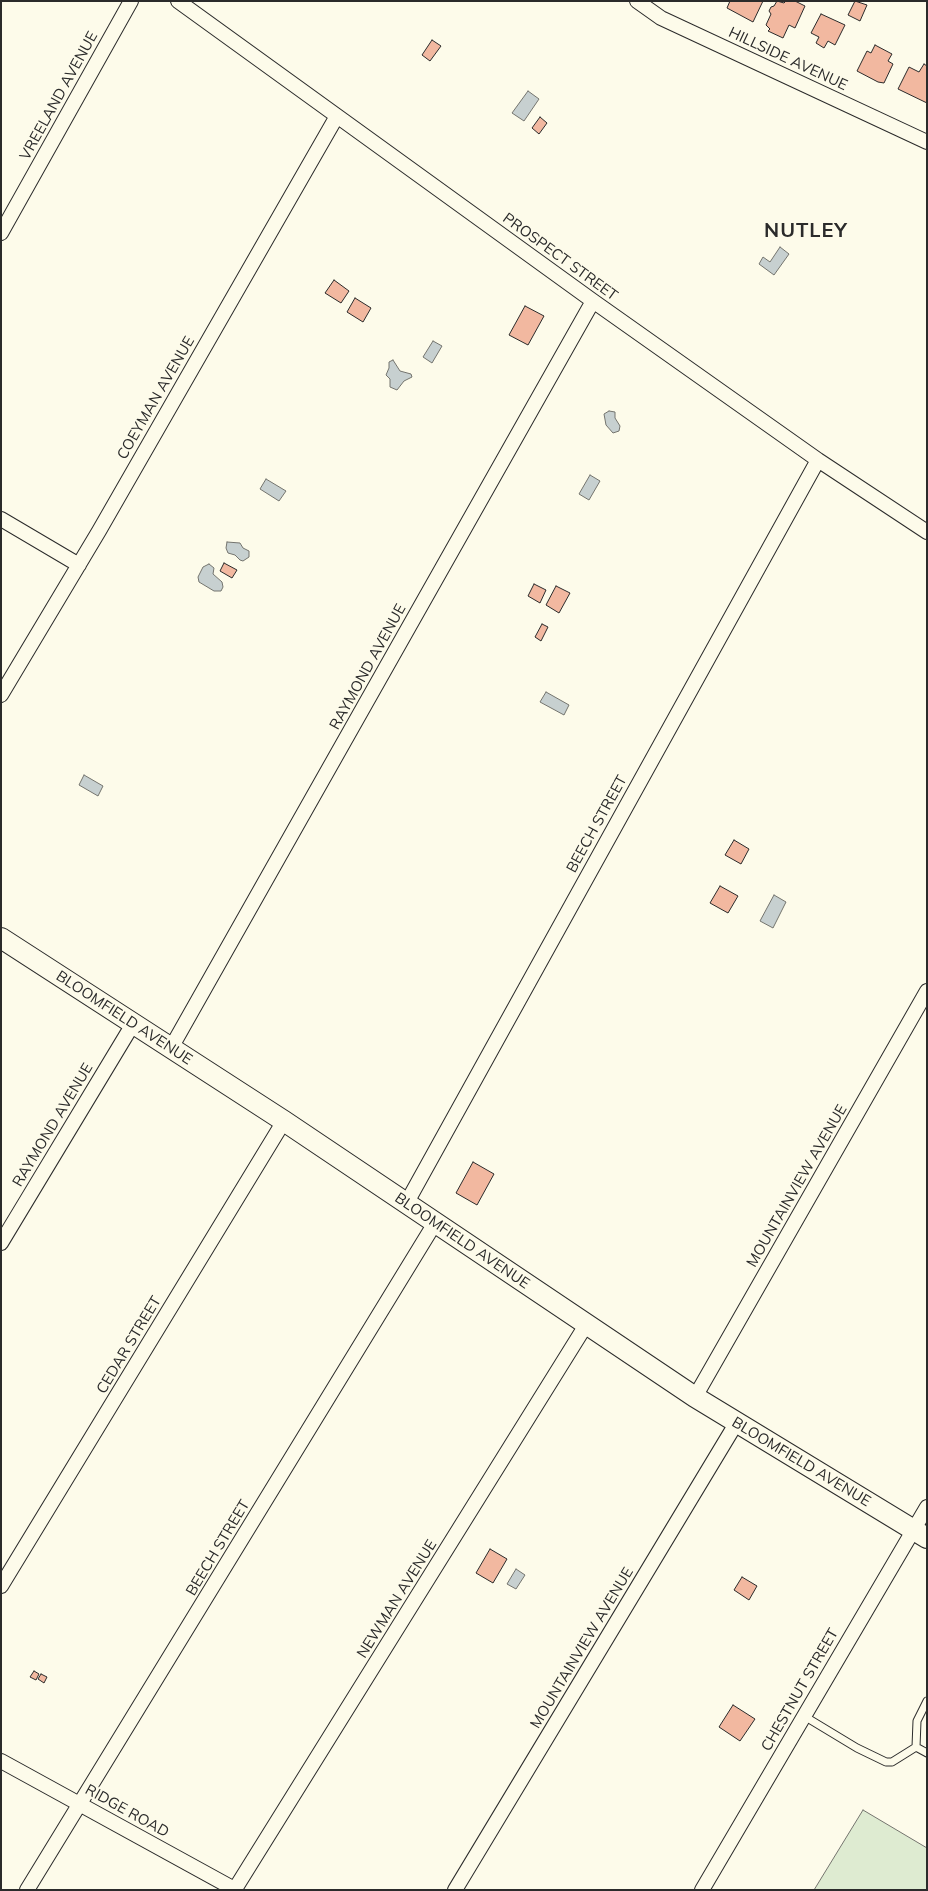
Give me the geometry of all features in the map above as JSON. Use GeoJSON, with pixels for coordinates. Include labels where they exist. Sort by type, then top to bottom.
{"type":"FeatureCollection","features":[{"type":"Feature","properties":{"kind":"street","name":"VREELAND AVENUE"},"geometry":{"type":"LineString","coordinates":[[1,233],[131,1]]}},
{"type":"Feature","properties":{"kind":"street","name":"PROSPECT STREET"},"geometry":{"type":"LineString","coordinates":[[178,1],[592,301],[818,460],[927,532]]}},
{"type":"Feature","properties":{"kind":"street","name":"HILLSIDE AVENUE"},"geometry":{"type":"LineString","coordinates":[[637,1],[661,18],[927,142]]}},
{"type":"Feature","properties":{"kind":"street","name":"COEYMAN AVENUE"},"geometry":{"type":"LineString","coordinates":[[1,695],[79,565],[337,116]]}},
{"type":"Feature","properties":{"kind":"street","name":"RAYMOND AVENUE"},"geometry":{"type":"LineString","coordinates":[[171,1048],[592,301]]}},
{"type":"Feature","properties":{"kind":"street","name":"BEECH STREET"},"geometry":{"type":"LineString","coordinates":[[406,1204],[818,460]]}},
{"type":"Feature","properties":{"kind":"street"},"geometry":{"type":"LineString","coordinates":[[1,519],[79,565]]}},
{"type":"Feature","properties":{"kind":"street","name":"BLOOMFIELD AVENUE"},"geometry":{"type":"LineString","coordinates":[[1,938],[284,1121],[695,1397],[920,1533]]}},
{"type":"Feature","properties":{"kind":"street","name":"MOUNTAINVIEW AVENUE"},"geometry":{"type":"LineString","coordinates":[[695,1397],[927,991]]}},
{"type":"Feature","properties":{"kind":"street","name":"RAYMOND AVENUE"},"geometry":{"type":"LineString","coordinates":[[1,1243],[133,1024]]}},
{"type":"Feature","properties":{"kind":"street","name":"CEDAR STREET"},"geometry":{"type":"LineString","coordinates":[[1,1586],[284,1121]]}},
{"type":"Feature","properties":{"kind":"street","name":"BEECH STREET"},"geometry":{"type":"LineString","coordinates":[[27,1890],[435,1223]]}},
{"type":"Feature","properties":{"kind":"street","name":"NEWMAN AVENUE"},"geometry":{"type":"LineString","coordinates":[[236,1889],[586,1325]]}},
{"type":"Feature","properties":{"kind":"street","name":"MOUNTAINVIEW AVENUE"},"geometry":{"type":"LineString","coordinates":[[455,1890],[736,1422]]}},
{"type":"Feature","properties":{"kind":"street","name":"CHESTNUT STREET"},"geometry":{"type":"LineString","coordinates":[[702,1890],[804,1716],[920,1533],[927,1508]]}},
{"type":"Feature","properties":{"kind":"street","name":"RIDGE ROAD"},"geometry":{"type":"LineString","coordinates":[[1,1762],[236,1889]]}},
{"type":"Feature","properties":{"kind":"lane"},"geometry":{"type":"LineString","coordinates":[[916,1747],[917,1721],[927,1701]]}},
{"type":"Feature","properties":{"kind":"lane"},"geometry":{"type":"LineString","coordinates":[[804,1716],[857,1748],[886,1762],[892,1762],[916,1747]]}},
{"type":"Feature","properties":{"kind":"lane"},"geometry":{"type":"LineString","coordinates":[[916,1747],[927,1753]]}},
{"type":"Feature","properties":{"kind":"green space"},"geometry":{"type":"Polygon","coordinates":[[[863,1810],[927,1848],[927,1890],[814,1890],[863,1810]]]}},
{"type":"Feature","properties":{"kind":"shaded area"},"geometry":{"type":"Polygon","coordinates":[[[528,91],[539,99],[524,121],[512,113],[528,91]]]}},
{"type":"Feature","properties":{"kind":"shaded area"},"geometry":{"type":"Polygon","coordinates":[[[780,247],[789,254],[774,275],[759,264],[763,257],[770,262],[780,247]]]}},
{"type":"Feature","properties":{"kind":"shaded area"},"geometry":{"type":"Polygon","coordinates":[[[433,341],[442,346],[432,363],[423,357],[433,341]]]}},
{"type":"Feature","properties":{"kind":"shaded area"},"geometry":{"type":"Polygon","coordinates":[[[393,360],[400,371],[411,374],[412,377],[404,381],[397,390],[390,387],[390,379],[386,375],[389,362],[393,360]]]}},
{"type":"Feature","properties":{"kind":"shaded area"},"geometry":{"type":"Polygon","coordinates":[[[609,411],[615,412],[615,418],[620,426],[619,431],[613,433],[606,425],[604,414],[609,411]]]}},
{"type":"Feature","properties":{"kind":"shaded area"},"geometry":{"type":"Polygon","coordinates":[[[590,475],[600,481],[589,500],[579,494],[590,475]]]}},
{"type":"Feature","properties":{"kind":"shaded area"},"geometry":{"type":"Polygon","coordinates":[[[266,479],[286,491],[279,501],[260,489],[266,479]]]}},
{"type":"Feature","properties":{"kind":"shaded area"},"geometry":{"type":"Polygon","coordinates":[[[227,542],[240,543],[243,548],[249,551],[249,557],[243,561],[235,555],[228,553],[226,548],[227,542]]]}},
{"type":"Feature","properties":{"kind":"shaded area"},"geometry":{"type":"Polygon","coordinates":[[[209,564],[214,568],[213,574],[222,582],[223,587],[221,591],[214,591],[199,582],[198,577],[203,567],[209,564]]]}},
{"type":"Feature","properties":{"kind":"shaded area"},"geometry":{"type":"Polygon","coordinates":[[[546,692],[569,705],[564,715],[540,702],[546,692]]]}},
{"type":"Feature","properties":{"kind":"shaded area"},"geometry":{"type":"Polygon","coordinates":[[[84,775],[103,786],[98,796],[79,785],[84,775]]]}},
{"type":"Feature","properties":{"kind":"shaded area"},"geometry":{"type":"Polygon","coordinates":[[[774,895],[786,902],[773,928],[760,921],[774,895]]]}},
{"type":"Feature","properties":{"kind":"shaded area"},"geometry":{"type":"Polygon","coordinates":[[[516,1569],[525,1575],[516,1589],[507,1584],[516,1569]]]}},
{"type":"Feature","properties":{"kind":"building"},"geometry":{"type":"Polygon","coordinates":[[[730,1],[763,1],[753,22],[727,8],[730,1]]]}},
{"type":"Feature","properties":{"kind":"building"},"geometry":{"type":"Polygon","coordinates":[[[777,1],[784,3],[786,1],[795,1],[805,6],[795,28],[789,25],[783,38],[768,31],[770,29],[766,25],[771,14],[769,11],[777,1]]]}},
{"type":"Feature","properties":{"kind":"building"},"geometry":{"type":"Polygon","coordinates":[[[855,1],[867,5],[860,21],[848,15],[855,1]]]}},
{"type":"Feature","properties":{"kind":"building"},"geometry":{"type":"Polygon","coordinates":[[[821,14],[845,25],[835,45],[828,41],[824,48],[816,43],[819,37],[811,33],[821,14]]]}},
{"type":"Feature","properties":{"kind":"building"},"geometry":{"type":"Polygon","coordinates":[[[432,40],[441,46],[430,61],[422,55],[432,40]]]}},
{"type":"Feature","properties":{"kind":"building"},"geometry":{"type":"Polygon","coordinates":[[[875,45],[892,54],[888,61],[893,64],[884,83],[878,82],[857,71],[867,51],[871,53],[875,45]]]}},
{"type":"Feature","properties":{"kind":"building"},"geometry":{"type":"Polygon","coordinates":[[[924,64],[927,66],[927,103],[898,89],[909,67],[919,72],[924,64]]]}},
{"type":"Feature","properties":{"kind":"building"},"geometry":{"type":"Polygon","coordinates":[[[540,117],[547,123],[539,134],[532,128],[540,117]]]}},
{"type":"Feature","properties":{"kind":"building"},"geometry":{"type":"Polygon","coordinates":[[[334,280],[349,291],[341,303],[325,293],[334,280]]]}},
{"type":"Feature","properties":{"kind":"building"},"geometry":{"type":"Polygon","coordinates":[[[355,298],[371,308],[363,322],[347,312],[355,298]]]}},
{"type":"Feature","properties":{"kind":"building"},"geometry":{"type":"Polygon","coordinates":[[[525,306],[544,316],[528,345],[509,335],[525,306]]]}},
{"type":"Feature","properties":{"kind":"building"},"geometry":{"type":"Polygon","coordinates":[[[224,563],[237,570],[232,578],[220,571],[224,563]]]}},
{"type":"Feature","properties":{"kind":"building"},"geometry":{"type":"Polygon","coordinates":[[[534,584],[546,590],[540,603],[528,596],[534,584]]]}},
{"type":"Feature","properties":{"kind":"building"},"geometry":{"type":"Polygon","coordinates":[[[556,586],[570,593],[559,613],[546,605],[556,586]]]}},
{"type":"Feature","properties":{"kind":"building"},"geometry":{"type":"Polygon","coordinates":[[[542,624],[548,627],[541,641],[535,637],[542,624]]]}},
{"type":"Feature","properties":{"kind":"building"},"geometry":{"type":"Polygon","coordinates":[[[734,840],[749,849],[741,864],[725,855],[734,840]]]}},
{"type":"Feature","properties":{"kind":"building"},"geometry":{"type":"Polygon","coordinates":[[[720,886],[738,896],[728,913],[710,903],[720,886]]]}},
{"type":"Feature","properties":{"kind":"building"},"geometry":{"type":"Polygon","coordinates":[[[473,1162],[494,1174],[477,1205],[456,1193],[473,1162]]]}},
{"type":"Feature","properties":{"kind":"building"},"geometry":{"type":"Polygon","coordinates":[[[490,1549],[507,1559],[493,1583],[476,1573],[490,1549]]]}},
{"type":"Feature","properties":{"kind":"building"},"geometry":{"type":"Polygon","coordinates":[[[742,1577],[757,1586],[749,1600],[734,1590],[742,1577]]]}},
{"type":"Feature","properties":{"kind":"building"},"geometry":{"type":"Polygon","coordinates":[[[34,1671],[39,1674],[36,1680],[30,1677],[34,1671]]]}},
{"type":"Feature","properties":{"kind":"building"},"geometry":{"type":"Polygon","coordinates":[[[41,1674],[47,1677],[44,1683],[38,1679],[41,1674]]]}},
{"type":"Feature","properties":{"kind":"building"},"geometry":{"type":"Polygon","coordinates":[[[733,1705],[755,1719],[740,1741],[719,1727],[733,1705]]]}},
{"type":"Feature","properties":{"kind":"district","name":"NUTLEY"},"geometry":{"type":"Point","coordinates":[806,231]}}]}
